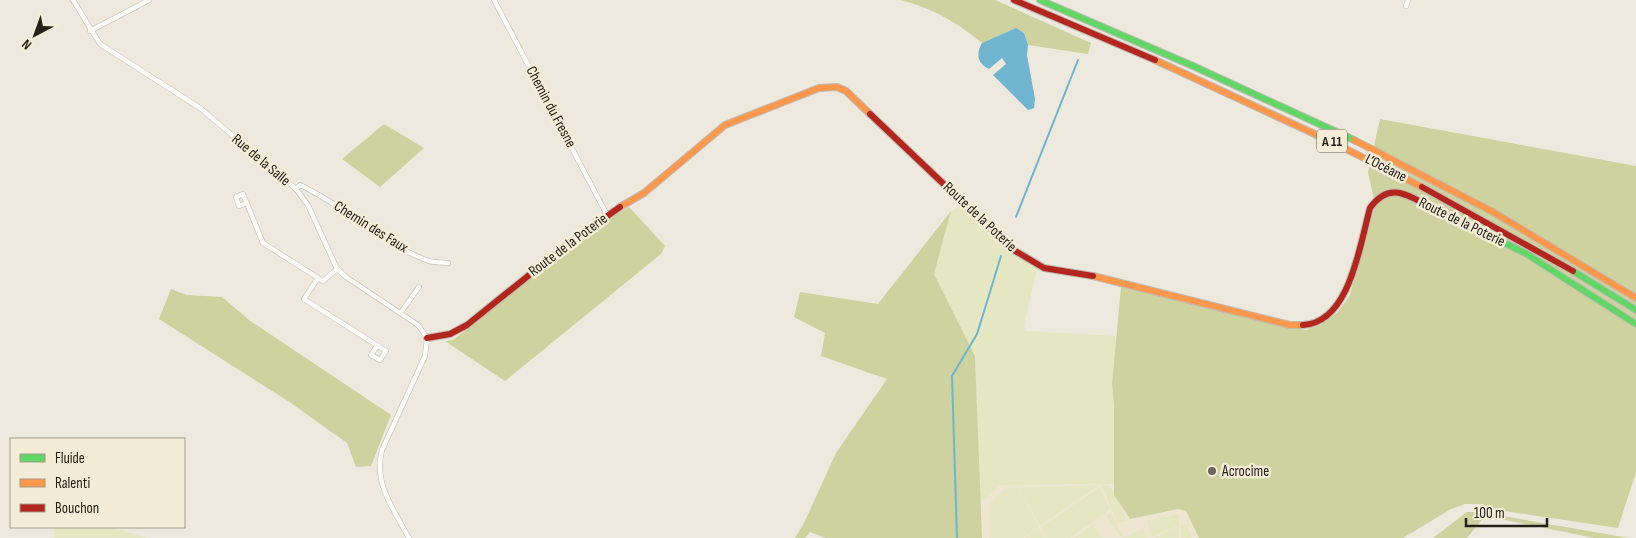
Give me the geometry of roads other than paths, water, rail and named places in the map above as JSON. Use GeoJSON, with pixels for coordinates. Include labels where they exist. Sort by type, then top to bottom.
{"type":"FeatureCollection","features":[{"type":"Feature","properties":{"kind":"main road","name":"L’Océane"},"geometry":{"type":"LineString","coordinates":[[1014,0],[1202,81],[1380,164],[1510,233],[1636,310]]}},
{"type":"Feature","properties":{"kind":"main road","name":"L’Océane"},"geometry":{"type":"LineString","coordinates":[[1040,0],[1246,90],[1399,163],[1507,221],[1636,298]]}},
{"type":"Feature","properties":{"kind":"main road","name":"Route de la Poterie"},"geometry":{"type":"LineString","coordinates":[[426,338],[450,334],[467,325],[608,215],[644,192],[733,120],[819,88],[837,87],[846,91],[1012,249],[1044,268],[1089,276],[1290,325],[1310,325],[1318,323],[1331,314],[1343,299],[1373,202],[1383,193],[1395,191],[1414,198],[1525,253],[1636,324]]}},
{"type":"Feature","properties":{"kind":"street","name":"Rue de la Salle"},"geometry":{"type":"LineString","coordinates":[[73,0],[90,31],[106,48],[200,108],[296,189],[308,205],[337,269],[418,325],[426,338]]}},
{"type":"Feature","properties":{"kind":"street"},"geometry":{"type":"LineString","coordinates":[[90,31],[149,0]]}},
{"type":"Feature","properties":{"kind":"street","name":"Chemin du Fresne"},"geometry":{"type":"LineString","coordinates":[[494,0],[608,215]]}},
{"type":"Feature","properties":{"kind":"street"},"geometry":{"type":"LineString","coordinates":[[1406,6],[1408,0]]}},
{"type":"Feature","properties":{"kind":"street","name":"Chemin des Faux"},"geometry":{"type":"LineString","coordinates":[[296,189],[300,186],[316,193],[393,242],[427,261],[448,263]]}},
{"type":"Feature","properties":{"kind":"street"},"geometry":{"type":"LineString","coordinates":[[247,203],[263,244],[323,281],[337,269]]}},
{"type":"Feature","properties":{"kind":"street"},"geometry":{"type":"LineString","coordinates":[[318,278],[304,299],[377,346]]}},
{"type":"Feature","properties":{"kind":"street"},"geometry":{"type":"LineString","coordinates":[[401,312],[419,287]]}},
{"type":"Feature","properties":{"kind":"street"},"geometry":{"type":"LineString","coordinates":[[409,538],[381,484],[378,462],[425,356],[426,338]]}},
{"type":"Feature","properties":{"kind":"water"},"geometry":{"type":"Polygon","coordinates":[[[1016,28],[1024,33],[1028,45],[1027,55],[1035,99],[1034,108],[1028,110],[993,75],[1006,64],[1002,58],[989,69],[982,64],[978,54],[982,43],[1016,28]]]}},
{"type":"Feature","properties":{"kind":"waterway"},"geometry":{"type":"LineString","coordinates":[[1016,217],[1078,60]]}},
{"type":"Feature","properties":{"kind":"waterway"},"geometry":{"type":"LineString","coordinates":[[957,538],[952,376],[977,334],[1001,256]]}},
{"type":"Feature","properties":{"kind":"place","name":"Acrocime"},"geometry":{"type":"Point","coordinates":[1212,471]}}]}
